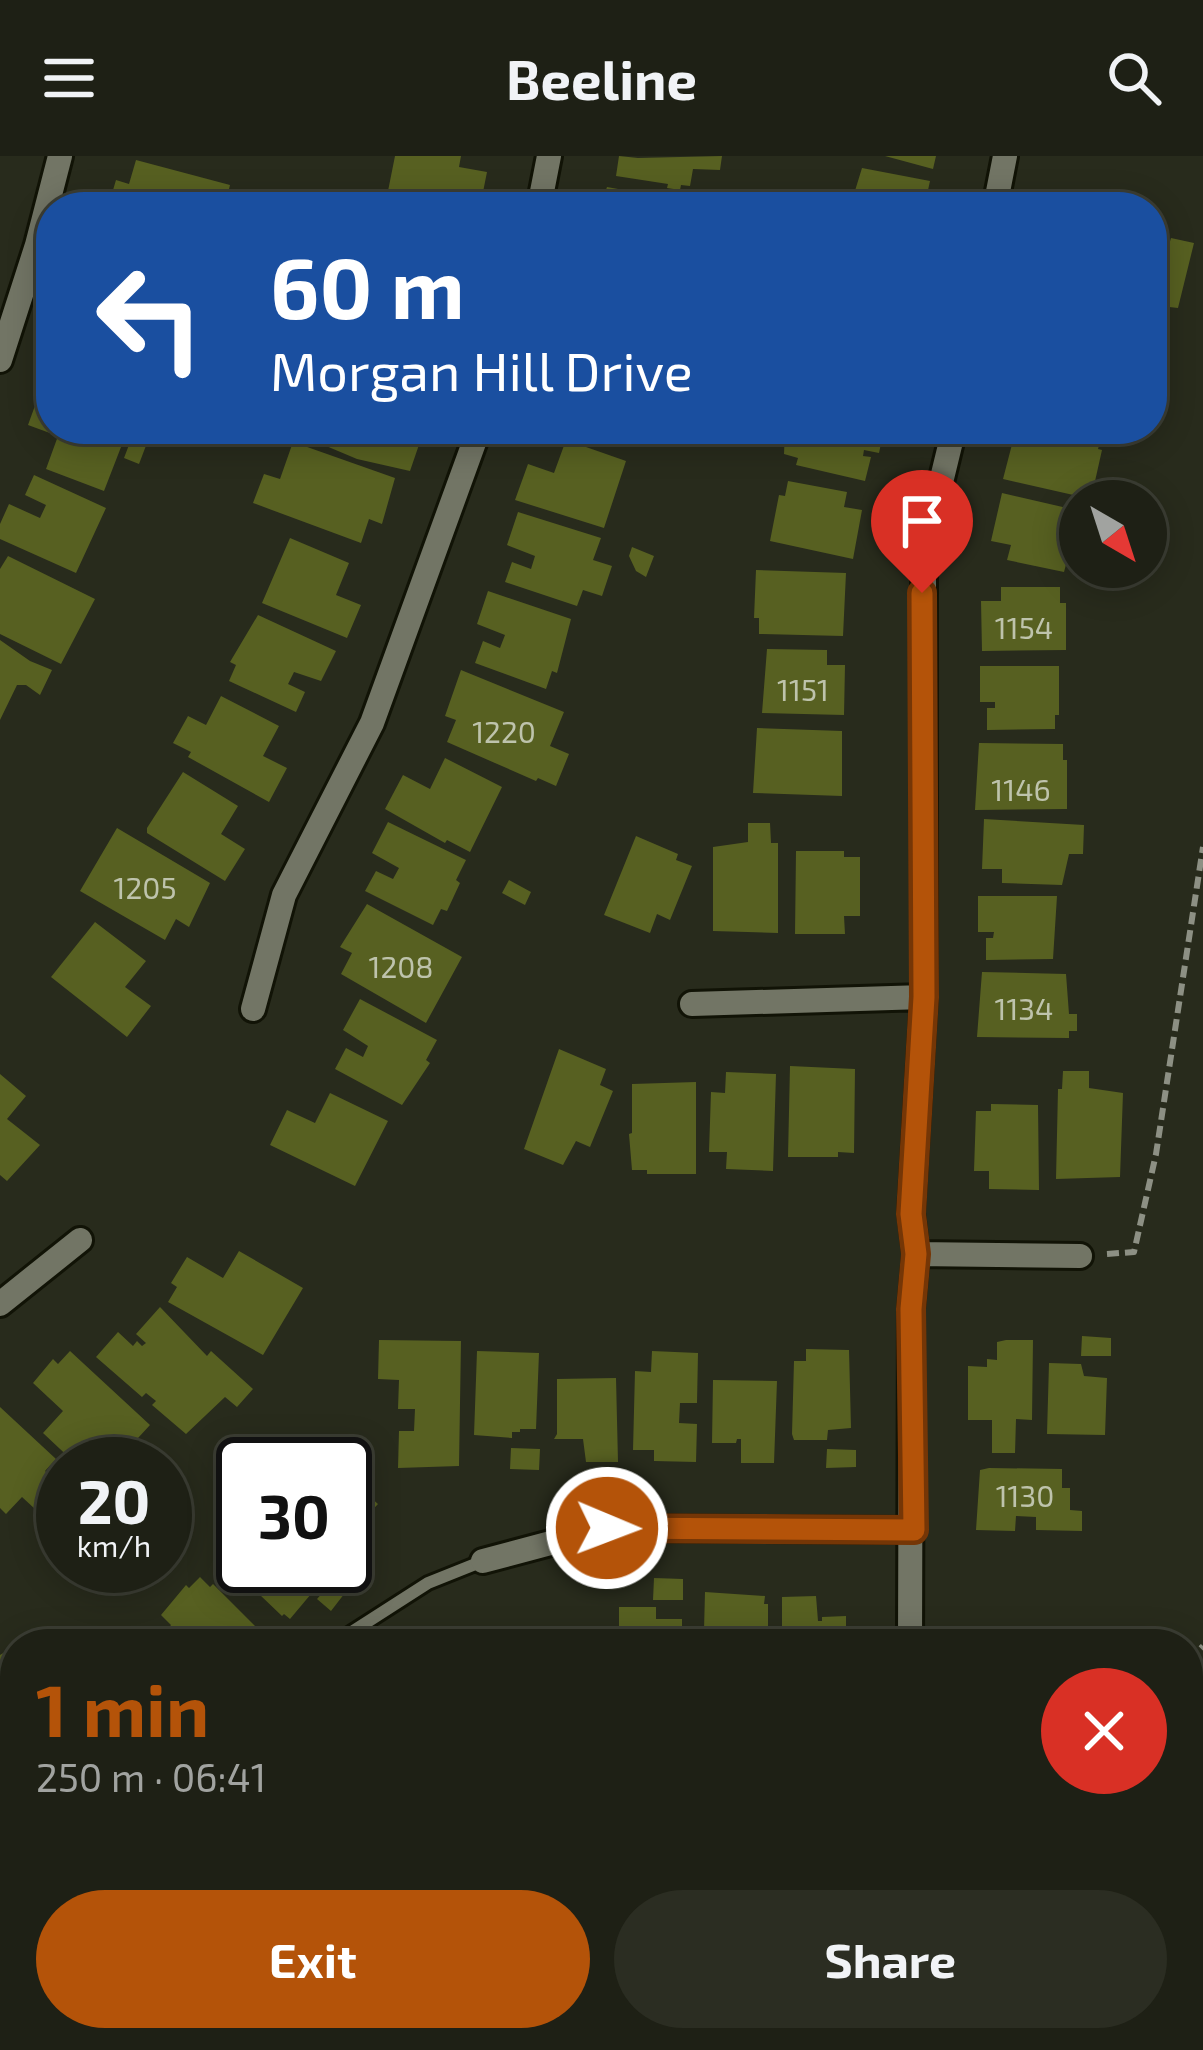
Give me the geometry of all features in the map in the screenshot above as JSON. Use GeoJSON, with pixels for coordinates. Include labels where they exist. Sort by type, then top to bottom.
{"type":"FeatureCollection","features":[{"type":"Feature","properties":{"kind":"street"},"geometry":{"type":"LineString","coordinates":[[50,192],[59,156]]}},
{"type":"Feature","properties":{"kind":"street"},"geometry":{"type":"LineString","coordinates":[[542,192],[549,156]]}},
{"type":"Feature","properties":{"kind":"street"},"geometry":{"type":"LineString","coordinates":[[998,192],[1005,156]]}},
{"type":"Feature","properties":{"kind":"street"},"geometry":{"type":"LineString","coordinates":[[0,360],[36,248]]}},
{"type":"Feature","properties":{"kind":"street"},"geometry":{"type":"LineString","coordinates":[[253,1009],[284,895],[371,723],[473,444]]}},
{"type":"Feature","properties":{"kind":"street"},"geometry":{"type":"LineString","coordinates":[[911,1629],[911,1309],[916,1254],[911,1214],[924,997],[924,552],[949,444]]}},
{"type":"Feature","properties":{"kind":"street"},"geometry":{"type":"LineString","coordinates":[[692,1004],[924,997]]}},
{"type":"Feature","properties":{"kind":"street"},"geometry":{"type":"LineString","coordinates":[[0,1304],[80,1240]]}},
{"type":"Feature","properties":{"kind":"street"},"geometry":{"type":"LineString","coordinates":[[916,1254],[1080,1256]]}},
{"type":"Feature","properties":{"kind":"street"},"geometry":{"type":"LineString","coordinates":[[483,1561],[607,1528],[914,1530]]}},
{"type":"Feature","properties":{"kind":"lane"},"geometry":{"type":"LineString","coordinates":[[356,1629],[428,1583],[483,1561]]}},
{"type":"Feature","properties":{"kind":"path"},"geometry":{"type":"LineString","coordinates":[[1080,1256],[1134,1252],[1156,1154],[1203,847]]}},
{"type":"Feature","properties":{"kind":"building"},"geometry":{"type":"Polygon","coordinates":[[[395,156],[461,156],[459,167],[487,172],[483,192],[388,191],[395,156]]]}},
{"type":"Feature","properties":{"kind":"building"},"geometry":{"type":"Polygon","coordinates":[[[619,156],[722,156],[720,170],[693,169],[690,186],[681,185],[680,190],[616,176],[619,156]]]}},
{"type":"Feature","properties":{"kind":"building"},"geometry":{"type":"Polygon","coordinates":[[[885,156],[936,156],[933,169],[885,156]]]}},
{"type":"Feature","properties":{"kind":"building"},"geometry":{"type":"Polygon","coordinates":[[[136,160],[230,185],[229,189],[240,192],[112,192],[116,180],[129,184],[136,160]]]}},
{"type":"Feature","properties":{"kind":"building"},"geometry":{"type":"Polygon","coordinates":[[[862,168],[930,181],[928,192],[855,192],[862,168]]]}},
{"type":"Feature","properties":{"kind":"building"},"geometry":{"type":"Polygon","coordinates":[[[1171,238],[1194,243],[1178,308],[1167,307],[1167,245],[1171,238]]]}},
{"type":"Feature","properties":{"kind":"building"},"geometry":{"type":"Polygon","coordinates":[[[36,403],[36,428],[28,425],[36,403]]]}},
{"type":"Feature","properties":{"kind":"building"},"geometry":{"type":"Polygon","coordinates":[[[55,444],[122,444],[104,491],[46,469],[55,444]]]}},
{"type":"Feature","properties":{"kind":"building"},"geometry":{"type":"Polygon","coordinates":[[[129,444],[147,444],[139,464],[124,458],[129,444]]]}},
{"type":"Feature","properties":{"kind":"building"},"geometry":{"type":"Polygon","coordinates":[[[292,444],[395,478],[382,524],[369,519],[361,543],[253,503],[264,474],[280,479],[292,444]]]}},
{"type":"Feature","properties":{"kind":"building"},"geometry":{"type":"Polygon","coordinates":[[[321,444],[419,444],[410,471],[357,459],[321,444]]]}},
{"type":"Feature","properties":{"kind":"building"},"geometry":{"type":"Polygon","coordinates":[[[565,444],[626,461],[604,528],[515,500],[528,464],[554,473],[565,444]]]}},
{"type":"Feature","properties":{"kind":"building"},"geometry":{"type":"Polygon","coordinates":[[[784,444],[881,444],[879,453],[864,450],[863,456],[871,457],[865,481],[796,465],[798,458],[784,454],[784,444]]]}},
{"type":"Feature","properties":{"kind":"building"},"geometry":{"type":"Polygon","coordinates":[[[1012,444],[1099,444],[1095,480],[1059,480],[1059,492],[1003,479],[1012,444]]]}},
{"type":"Feature","properties":{"kind":"building"},"geometry":{"type":"Polygon","coordinates":[[[34,475],[106,508],[76,573],[0,539],[0,524],[9,504],[40,518],[46,505],[25,495],[34,475]]]}},
{"type":"Feature","properties":{"kind":"building"},"geometry":{"type":"Polygon","coordinates":[[[788,481],[847,492],[844,507],[862,510],[853,559],[770,541],[779,495],[785,496],[788,481]]]}},
{"type":"Feature","properties":{"kind":"building"},"geometry":{"type":"Polygon","coordinates":[[[1002,493],[1059,506],[1059,571],[1007,560],[1011,545],[991,541],[1002,493]]]}},
{"type":"Feature","properties":{"kind":"building"},"geometry":{"type":"Polygon","coordinates":[[[518,512],[601,538],[593,560],[612,566],[602,596],[583,590],[577,606],[505,582],[512,562],[531,569],[535,556],[507,545],[518,512]]]}},
{"type":"Feature","properties":{"kind":"building"},"geometry":{"type":"Polygon","coordinates":[[[290,538],[349,563],[336,595],[361,605],[347,638],[262,603],[290,538]]]}},
{"type":"Feature","properties":{"kind":"building"},"geometry":{"type":"Polygon","coordinates":[[[632,547],[654,556],[646,577],[636,571],[629,556],[632,547]]]}},
{"type":"Feature","properties":{"kind":"building"},"geometry":{"type":"Polygon","coordinates":[[[8,556],[95,599],[61,664],[0,634],[0,569],[8,556]]]}},
{"type":"Feature","properties":{"kind":"building"},"geometry":{"type":"Polygon","coordinates":[[[756,570],[846,573],[843,636],[759,634],[759,618],[754,618],[756,570]]]}},
{"type":"Feature","properties":{"kind":"building"},"geometry":{"type":"Polygon","coordinates":[[[1001,587],[1059,587],[1060,603],[1066,603],[1066,650],[982,651],[981,601],[1001,601],[1001,587]]]}},
{"type":"Feature","properties":{"kind":"building"},"geometry":{"type":"Polygon","coordinates":[[[488,591],[571,619],[557,673],[552,671],[546,689],[475,663],[483,641],[500,648],[505,635],[477,624],[488,591]]]}},
{"type":"Feature","properties":{"kind":"building"},"geometry":{"type":"Polygon","coordinates":[[[258,615],[336,651],[321,681],[294,672],[288,684],[305,692],[296,712],[229,681],[236,665],[230,662],[258,615]]]}},
{"type":"Feature","properties":{"kind":"building"},"geometry":{"type":"Polygon","coordinates":[[[0,640],[52,670],[40,695],[17,685],[0,720],[0,640]]]}},
{"type":"Feature","properties":{"kind":"building"},"geometry":{"type":"Polygon","coordinates":[[[767,649],[827,650],[827,665],[845,665],[844,715],[762,713],[767,649]]]}},
{"type":"Feature","properties":{"kind":"building"},"geometry":{"type":"Polygon","coordinates":[[[980,666],[1059,666],[1055,729],[987,730],[987,708],[995,708],[995,702],[980,702],[980,666]]]}},
{"type":"Feature","properties":{"kind":"building"},"geometry":{"type":"Polygon","coordinates":[[[461,670],[564,712],[550,746],[569,754],[556,786],[447,742],[456,720],[445,716],[461,670]]]}},
{"type":"Feature","properties":{"kind":"building"},"geometry":{"type":"Polygon","coordinates":[[[221,696],[279,726],[263,756],[287,768],[269,802],[188,757],[191,752],[173,743],[188,716],[206,725],[221,696]]]}},
{"type":"Feature","properties":{"kind":"building"},"geometry":{"type":"Polygon","coordinates":[[[757,728],[842,731],[842,796],[753,793],[757,728]]]}},
{"type":"Feature","properties":{"kind":"building"},"geometry":{"type":"Polygon","coordinates":[[[979,743],[1063,744],[1067,809],[975,810],[979,743]]]}},
{"type":"Feature","properties":{"kind":"building"},"geometry":{"type":"Polygon","coordinates":[[[445,758],[502,787],[470,852],[385,809],[403,775],[430,789],[445,758]]]}},
{"type":"Feature","properties":{"kind":"building"},"geometry":{"type":"Polygon","coordinates":[[[183,772],[238,806],[221,834],[245,849],[225,881],[147,833],[183,772]]]}},
{"type":"Feature","properties":{"kind":"building"},"geometry":{"type":"Polygon","coordinates":[[[984,819],[1084,825],[1083,854],[1069,854],[1062,885],[1002,883],[1002,869],[982,869],[984,819]]]}},
{"type":"Feature","properties":{"kind":"building"},"geometry":{"type":"Polygon","coordinates":[[[388,822],[466,860],[447,911],[441,909],[433,925],[365,891],[376,871],[393,879],[399,868],[372,853],[388,822]]]}},
{"type":"Feature","properties":{"kind":"building"},"geometry":{"type":"Polygon","coordinates":[[[748,823],[770,823],[771,843],[778,843],[778,933],[713,931],[713,847],[748,842],[748,823]]]}},
{"type":"Feature","properties":{"kind":"building"},"geometry":{"type":"Polygon","coordinates":[[[117,828],[210,883],[189,927],[176,919],[165,940],[80,891],[117,828]]]}},
{"type":"Feature","properties":{"kind":"building"},"geometry":{"type":"Polygon","coordinates":[[[636,836],[678,854],[676,860],[692,866],[670,920],[657,914],[650,933],[604,915],[636,836]]]}},
{"type":"Feature","properties":{"kind":"building"},"geometry":{"type":"Polygon","coordinates":[[[796,851],[844,851],[844,857],[860,857],[860,916],[844,916],[845,934],[795,934],[796,851]]]}},
{"type":"Feature","properties":{"kind":"building"},"geometry":{"type":"Polygon","coordinates":[[[509,880],[531,892],[525,905],[502,893],[509,880]]]}},
{"type":"Feature","properties":{"kind":"building"},"geometry":{"type":"Polygon","coordinates":[[[978,896],[1057,896],[1053,959],[986,960],[986,938],[993,938],[994,932],[978,932],[978,896]]]}},
{"type":"Feature","properties":{"kind":"building"},"geometry":{"type":"Polygon","coordinates":[[[367,904],[462,957],[426,1023],[341,974],[352,953],[340,947],[367,904]]]}},
{"type":"Feature","properties":{"kind":"building"},"geometry":{"type":"Polygon","coordinates":[[[95,922],[146,961],[125,987],[151,1006],[127,1037],[51,977],[95,922]]]}},
{"type":"Feature","properties":{"kind":"building"},"geometry":{"type":"Polygon","coordinates":[[[982,972],[1066,974],[1069,1014],[1077,1014],[1077,1031],[1069,1031],[1069,1038],[977,1037],[982,972]]]}},
{"type":"Feature","properties":{"kind":"building"},"geometry":{"type":"Polygon","coordinates":[[[360,999],[437,1040],[426,1060],[430,1063],[402,1105],[335,1069],[346,1048],[363,1057],[368,1046],[343,1030],[360,999]]]}},
{"type":"Feature","properties":{"kind":"building"},"geometry":{"type":"Polygon","coordinates":[[[559,1049],[606,1069],[600,1085],[613,1091],[590,1147],[576,1141],[563,1165],[524,1149],[559,1049]]]}},
{"type":"Feature","properties":{"kind":"building"},"geometry":{"type":"Polygon","coordinates":[[[790,1066],[855,1069],[854,1153],[788,1157],[790,1066]]]}},
{"type":"Feature","properties":{"kind":"building"},"geometry":{"type":"Polygon","coordinates":[[[1063,1071],[1089,1071],[1089,1088],[1123,1093],[1120,1177],[1056,1179],[1058,1089],[1062,1089],[1063,1071]]]}},
{"type":"Feature","properties":{"kind":"building"},"geometry":{"type":"Polygon","coordinates":[[[726,1072],[776,1074],[773,1171],[726,1169],[727,1152],[709,1152],[711,1092],[725,1093],[726,1072]]]}},
{"type":"Feature","properties":{"kind":"building"},"geometry":{"type":"Polygon","coordinates":[[[0,1074],[26,1096],[7,1119],[40,1145],[7,1181],[0,1175],[0,1074]]]}},
{"type":"Feature","properties":{"kind":"building"},"geometry":{"type":"Polygon","coordinates":[[[696,1082],[696,1174],[632,1170],[632,1084],[696,1082]]]}},
{"type":"Feature","properties":{"kind":"building"},"geometry":{"type":"Polygon","coordinates":[[[330,1093],[388,1121],[355,1186],[270,1145],[287,1110],[315,1123],[330,1093]]]}},
{"type":"Feature","properties":{"kind":"building"},"geometry":{"type":"Polygon","coordinates":[[[991,1104],[1038,1105],[1039,1190],[989,1189],[989,1171],[974,1171],[976,1111],[991,1111],[991,1104]]]}},
{"type":"Feature","properties":{"kind":"building"},"geometry":{"type":"Polygon","coordinates":[[[239,1251],[303,1288],[263,1355],[168,1302],[177,1287],[171,1283],[187,1257],[223,1278],[239,1251]]]}},
{"type":"Feature","properties":{"kind":"building"},"geometry":{"type":"Polygon","coordinates":[[[160,1307],[207,1356],[211,1351],[253,1389],[237,1407],[225,1397],[186,1434],[152,1405],[156,1401],[146,1393],[142,1397],[96,1357],[118,1332],[133,1346],[137,1341],[142,1346],[146,1343],[136,1334],[160,1307]]]}},
{"type":"Feature","properties":{"kind":"building"},"geometry":{"type":"Polygon","coordinates":[[[1082,1336],[1111,1338],[1111,1356],[1081,1356],[1082,1336]]]}},
{"type":"Feature","properties":{"kind":"building"},"geometry":{"type":"Polygon","coordinates":[[[379,1340],[461,1341],[459,1466],[398,1468],[399,1431],[414,1431],[415,1409],[398,1409],[399,1380],[378,1379],[379,1340]]]}},
{"type":"Feature","properties":{"kind":"building"},"geometry":{"type":"Polygon","coordinates":[[[1033,1340],[1032,1420],[1016,1419],[1015,1453],[992,1453],[992,1420],[968,1420],[968,1366],[987,1367],[987,1359],[997,1360],[997,1342],[1033,1340]]]}},
{"type":"Feature","properties":{"kind":"building"},"geometry":{"type":"Polygon","coordinates":[[[806,1349],[849,1350],[851,1428],[828,1430],[827,1440],[794,1440],[792,1434],[794,1361],[806,1361],[806,1349]]]}},
{"type":"Feature","properties":{"kind":"building"},"geometry":{"type":"Polygon","coordinates":[[[70,1351],[150,1425],[139,1437],[47,1437],[43,1433],[63,1411],[33,1383],[53,1359],[58,1364],[70,1351]]]}},
{"type":"Feature","properties":{"kind":"building"},"geometry":{"type":"Polygon","coordinates":[[[477,1351],[539,1353],[536,1429],[512,1432],[512,1438],[474,1435],[477,1351]]]}},
{"type":"Feature","properties":{"kind":"building"},"geometry":{"type":"Polygon","coordinates":[[[652,1351],[698,1353],[697,1403],[680,1403],[679,1423],[697,1424],[696,1462],[654,1461],[654,1450],[633,1450],[635,1371],[651,1372],[652,1351]]]}},
{"type":"Feature","properties":{"kind":"building"},"geometry":{"type":"Polygon","coordinates":[[[1049,1363],[1081,1364],[1084,1376],[1107,1378],[1105,1435],[1047,1434],[1049,1363]]]}},
{"type":"Feature","properties":{"kind":"building"},"geometry":{"type":"Polygon","coordinates":[[[616,1378],[618,1462],[586,1462],[583,1439],[554,1439],[557,1379],[616,1378]]]}},
{"type":"Feature","properties":{"kind":"building"},"geometry":{"type":"Polygon","coordinates":[[[713,1380],[777,1381],[774,1463],[741,1463],[741,1439],[712,1443],[713,1380]]]}},
{"type":"Feature","properties":{"kind":"building"},"geometry":{"type":"Polygon","coordinates":[[[0,1407],[36,1440],[36,1508],[22,1497],[6,1514],[0,1508],[0,1407]]]}},
{"type":"Feature","properties":{"kind":"building"},"geometry":{"type":"Polygon","coordinates":[[[511,1448],[540,1449],[539,1470],[510,1469],[511,1448]]]}},
{"type":"Feature","properties":{"kind":"building"},"geometry":{"type":"Polygon","coordinates":[[[827,1449],[856,1450],[856,1467],[826,1468],[827,1449]]]}},
{"type":"Feature","properties":{"kind":"building"},"geometry":{"type":"Polygon","coordinates":[[[1062,1469],[1062,1488],[1070,1488],[1070,1510],[1082,1511],[1082,1531],[1036,1530],[1036,1517],[1016,1516],[1015,1531],[976,1530],[980,1470],[1062,1469]]]}},
{"type":"Feature","properties":{"kind":"building"},"geometry":{"type":"Polygon","coordinates":[[[200,1577],[258,1629],[168,1629],[171,1625],[161,1615],[179,1593],[192,1593],[200,1577]]]}},
{"type":"Feature","properties":{"kind":"building"},"geometry":{"type":"Polygon","coordinates":[[[654,1578],[683,1579],[683,1600],[653,1600],[654,1578]]]}},
{"type":"Feature","properties":{"kind":"building"},"geometry":{"type":"Polygon","coordinates":[[[705,1592],[765,1596],[768,1629],[704,1629],[705,1592]]]}},
{"type":"Feature","properties":{"kind":"building"},"geometry":{"type":"Polygon","coordinates":[[[258,1593],[310,1593],[290,1619],[258,1593]]]}},
{"type":"Feature","properties":{"kind":"building"},"geometry":{"type":"Polygon","coordinates":[[[322,1593],[345,1593],[331,1611],[317,1599],[322,1593]]]}},
{"type":"Feature","properties":{"kind":"building"},"geometry":{"type":"Polygon","coordinates":[[[816,1596],[818,1621],[846,1616],[846,1629],[782,1629],[782,1597],[816,1596]]]}},
{"type":"Feature","properties":{"kind":"building"},"geometry":{"type":"Polygon","coordinates":[[[619,1607],[656,1607],[656,1619],[682,1619],[682,1629],[619,1629],[619,1607]]]}},
{"type":"Feature","properties":{"kind":"route"},"geometry":{"type":"LineString","coordinates":[[607,1528],[914,1530],[911,1309],[916,1254],[911,1214],[924,997],[922,593]]}}]}
